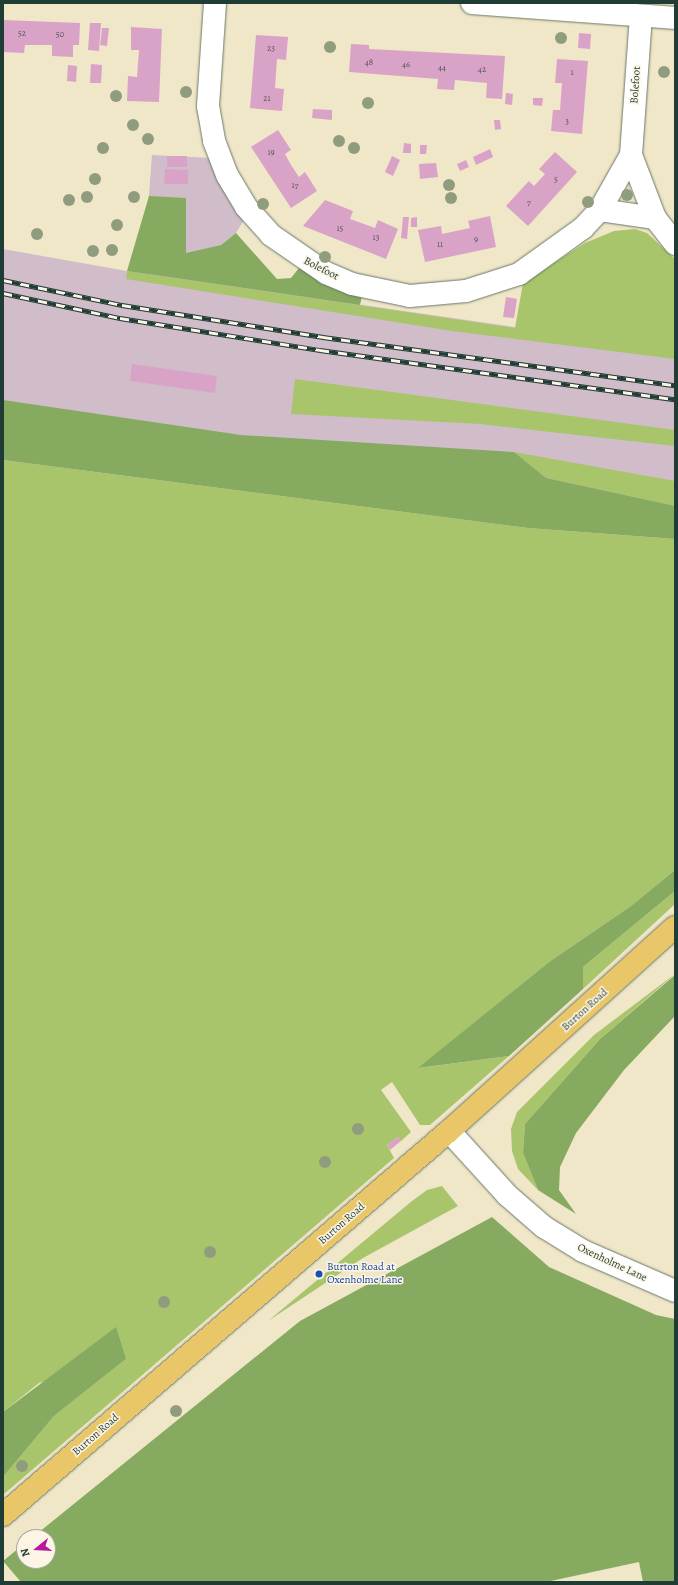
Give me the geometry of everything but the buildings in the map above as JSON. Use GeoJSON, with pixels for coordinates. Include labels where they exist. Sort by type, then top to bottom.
{"type":"FeatureCollection","features":[{"type":"Feature","properties":{"kind":"main road","name":"Burton Road"},"geometry":{"type":"LineString","coordinates":[[3,1515],[449,1131],[675,927]]}},
{"type":"Feature","properties":{"kind":"street","name":"Bolefoot"},"geometry":{"type":"LineString","coordinates":[[214,3],[208,106],[214,141],[227,175],[246,207],[271,235],[326,273],[352,284],[410,296],[466,291],[519,274],[545,258],[584,228],[600,210],[631,155]]}},
{"type":"Feature","properties":{"kind":"street"},"geometry":{"type":"LineString","coordinates":[[472,3],[675,18]]}},
{"type":"Feature","properties":{"kind":"street","name":"Bolefoot"},"geometry":{"type":"LineString","coordinates":[[641,16],[631,155],[655,218],[675,244]]}},
{"type":"Feature","properties":{"kind":"street"},"geometry":{"type":"LineString","coordinates":[[600,210],[655,218]]}},
{"type":"Feature","properties":{"kind":"street","name":"Oxenholme Lane"},"geometry":{"type":"LineString","coordinates":[[449,1131],[507,1195],[544,1227],[583,1251],[675,1291]]}},
{"type":"Feature","properties":{"kind":"shaded area"},"geometry":{"type":"Polygon","coordinates":[[[152,155],[212,158],[245,218],[236,233],[221,245],[185,254],[145,248],[152,155]]]}},
{"type":"Feature","properties":{"kind":"shaded area"},"geometry":{"type":"Polygon","coordinates":[[[3,249],[127,271],[675,350],[675,539],[3,460],[3,249]]]}},
{"type":"Feature","properties":{"kind":"green space"},"geometry":{"type":"Polygon","coordinates":[[[149,196],[186,198],[186,253],[221,245],[236,233],[277,279],[291,278],[299,268],[323,283],[362,296],[360,305],[127,271],[149,196]]]}},
{"type":"Feature","properties":{"kind":"green space"},"geometry":{"type":"Polygon","coordinates":[[[635,229],[647,233],[675,259],[675,359],[452,331],[126,279],[127,271],[515,328],[523,283],[585,243],[614,231],[635,229]]]}},
{"type":"Feature","properties":{"kind":"green space"},"geometry":{"type":"Polygon","coordinates":[[[295,379],[675,430],[675,446],[480,424],[291,414],[295,379]]]}},
{"type":"Feature","properties":{"kind":"green space"},"geometry":{"type":"Polygon","coordinates":[[[3,400],[241,435],[514,452],[546,478],[675,506],[675,539],[528,528],[3,460],[3,400]]]}},
{"type":"Feature","properties":{"kind":"green space"},"geometry":{"type":"Polygon","coordinates":[[[514,452],[675,481],[675,506],[546,478],[514,452]]]}},
{"type":"Feature","properties":{"kind":"green space"},"geometry":{"type":"Polygon","coordinates":[[[3,460],[528,528],[675,539],[675,870],[631,906],[549,962],[419,1068],[509,1056],[430,1125],[420,1125],[392,1082],[381,1090],[411,1132],[401,1141],[398,1137],[387,1145],[394,1158],[3,1495],[3,1477],[54,1416],[126,1359],[39,1383],[3,1412],[3,460]]]}},
{"type":"Feature","properties":{"kind":"green space"},"geometry":{"type":"Polygon","coordinates":[[[675,870],[675,891],[583,967],[583,989],[509,1056],[418,1068],[549,962],[631,906],[675,870]]]}},
{"type":"Feature","properties":{"kind":"green space"},"geometry":{"type":"Polygon","coordinates":[[[675,891],[675,904],[583,989],[583,967],[675,891]]]}},
{"type":"Feature","properties":{"kind":"green space"},"geometry":{"type":"Polygon","coordinates":[[[675,974],[600,1039],[525,1124],[523,1153],[538,1190],[518,1169],[512,1151],[511,1129],[517,1112],[594,1035],[675,974]]]}},
{"type":"Feature","properties":{"kind":"green space"},"geometry":{"type":"Polygon","coordinates":[[[675,975],[675,1016],[624,1070],[576,1133],[560,1167],[559,1190],[576,1214],[538,1190],[523,1153],[525,1124],[600,1039],[675,975]]]}},
{"type":"Feature","properties":{"kind":"green space"},"geometry":{"type":"Polygon","coordinates":[[[442,1186],[458,1206],[363,1258],[268,1321],[412,1201],[427,1190],[442,1186]]]}},
{"type":"Feature","properties":{"kind":"green space"},"geometry":{"type":"Polygon","coordinates":[[[492,1217],[549,1267],[656,1315],[675,1319],[675,1582],[643,1582],[639,1562],[546,1582],[21,1582],[3,1561],[16,1550],[16,1569],[56,1569],[56,1529],[43,1529],[300,1321],[492,1217]]]}},
{"type":"Feature","properties":{"kind":"green space"},"geometry":{"type":"Polygon","coordinates":[[[116,1327],[126,1359],[54,1416],[3,1477],[3,1412],[116,1327]]]}},
{"type":"Feature","properties":{"kind":"railway"},"geometry":{"type":"LineString","coordinates":[[3,280],[122,305],[323,337],[675,385]]}},
{"type":"Feature","properties":{"kind":"railway"},"geometry":{"type":"LineString","coordinates":[[3,293],[120,318],[320,350],[675,399]]}},
{"type":"Feature","properties":{"kind":"place","name":"Burton Road at Oxenholme Lane"},"geometry":{"type":"Point","coordinates":[319,1274]}}]}
